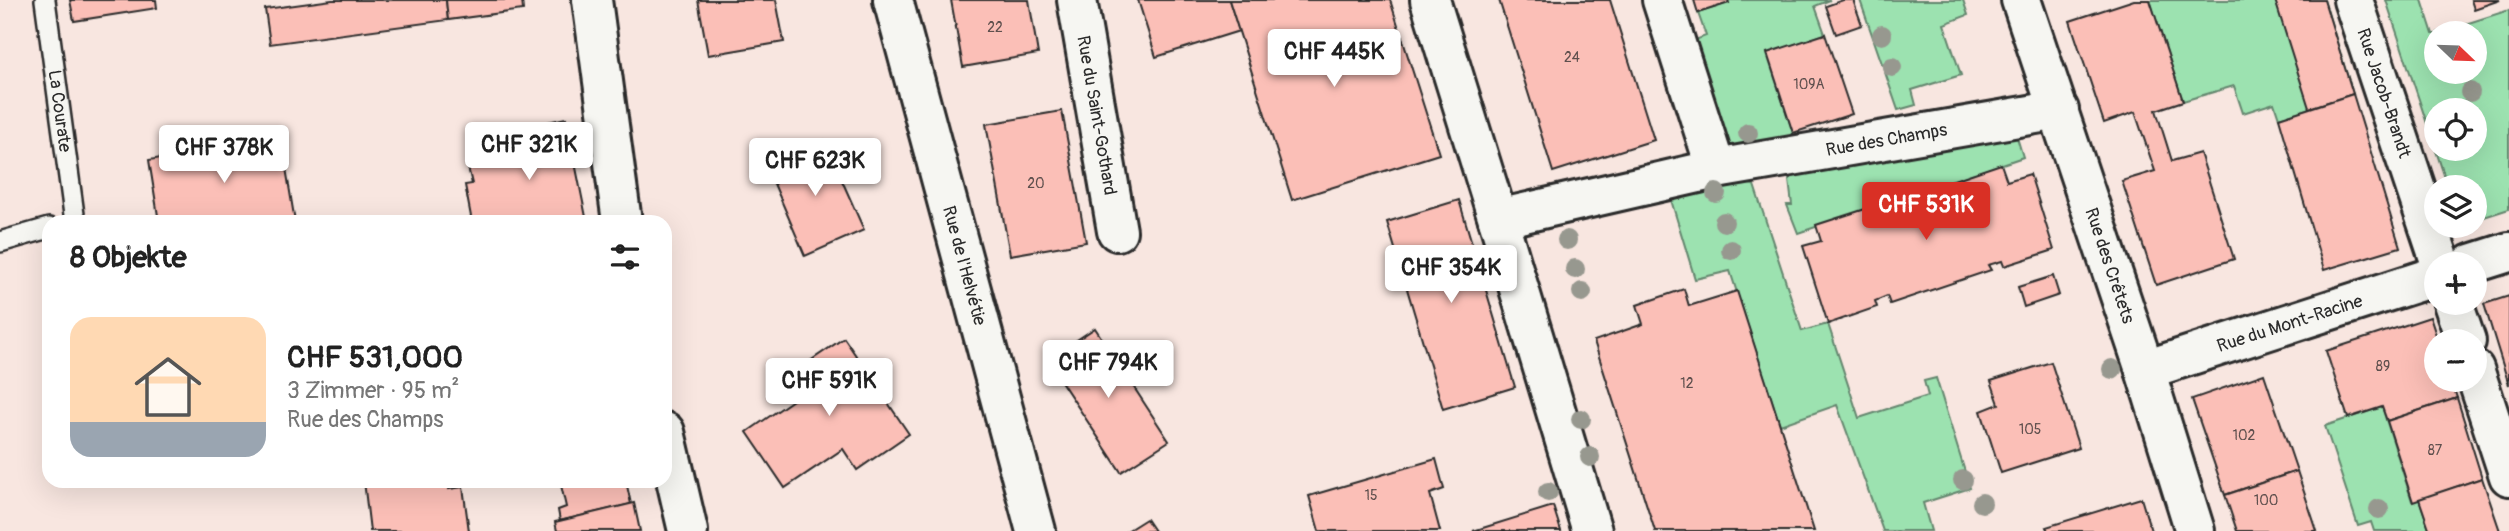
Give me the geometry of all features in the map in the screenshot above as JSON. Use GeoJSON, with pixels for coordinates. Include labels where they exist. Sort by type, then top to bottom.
{"type":"FeatureCollection","features":[{"type":"Feature","properties":{"kind":"street"},"geometry":{"type":"LineString","coordinates":[[592,0],[621,215]]}},
{"type":"Feature","properties":{"kind":"street","name":"Rue de l'Helvétie"},"geometry":{"type":"LineString","coordinates":[[892,0],[1036,531]]}},
{"type":"Feature","properties":{"kind":"street","name":"Rue du Saint-Gothard"},"geometry":{"type":"LineString","coordinates":[[1077,0],[1117,231]]}},
{"type":"Feature","properties":{"kind":"street"},"geometry":{"type":"LineString","coordinates":[[1430,0],[1591,531]]}},
{"type":"Feature","properties":{"kind":"street"},"geometry":{"type":"LineString","coordinates":[[1662,0],[1716,169]]}},
{"type":"Feature","properties":{"kind":"street","name":"Rue des Crêtets"},"geometry":{"type":"LineString","coordinates":[[2021,0],[2145,370],[2195,531]]}},
{"type":"Feature","properties":{"kind":"street","name":"Rue Jacob-Brandt"},"geometry":{"type":"LineString","coordinates":[[2353,0],[2437,252]]}},
{"type":"Feature","properties":{"kind":"street","name":"Rue des Champs"},"geometry":{"type":"LineString","coordinates":[[1498,219],[1716,169],[2059,110]]}},
{"type":"Feature","properties":{"kind":"street"},"geometry":{"type":"LineString","coordinates":[[2487,259],[2509,252]]}},
{"type":"Feature","properties":{"kind":"street","name":"Rue du Mont-Racine"},"geometry":{"type":"LineString","coordinates":[[2145,370],[2424,280]]}},
{"type":"Feature","properties":{"kind":"street"},"geometry":{"type":"LineString","coordinates":[[2482,392],[2509,476]]}},
{"type":"Feature","properties":{"kind":"street"},"geometry":{"type":"LineString","coordinates":[[672,462],[688,531]]}},
{"type":"Feature","properties":{"kind":"lane","name":"La Courate"},"geometry":{"type":"LineString","coordinates":[[45,0],[73,215]]}},
{"type":"Feature","properties":{"kind":"lane"},"geometry":{"type":"LineString","coordinates":[[0,242],[42,230]]}},
{"type":"Feature","properties":{"kind":"green space"},"geometry":{"type":"Polygon","coordinates":[[[1728,0],[1830,0],[1815,6],[1825,34],[1767,54],[1793,133],[1791,140],[1727,147],[1695,40],[1706,36],[1698,13],[1728,3],[1728,0]]]}},
{"type":"Feature","properties":{"kind":"green space"},"geometry":{"type":"Polygon","coordinates":[[[1860,0],[1963,0],[1968,15],[1944,24],[1961,75],[1912,90],[1916,105],[1898,110],[1860,0]]]}},
{"type":"Feature","properties":{"kind":"green space"},"geometry":{"type":"Polygon","coordinates":[[[2150,0],[2324,0],[2353,94],[2279,118],[2274,103],[2243,113],[2234,86],[2183,101],[2150,0]]]}},
{"type":"Feature","properties":{"kind":"green space"},"geometry":{"type":"Polygon","coordinates":[[[2386,0],[2422,0],[2429,21],[2424,21],[2424,84],[2487,84],[2487,21],[2475,21],[2509,10],[2509,209],[2487,216],[2487,175],[2444,175],[2439,161],[2487,161],[2487,98],[2424,98],[2424,115],[2386,0]]]}},
{"type":"Feature","properties":{"kind":"green space"},"geometry":{"type":"Polygon","coordinates":[[[2016,134],[2023,157],[1798,233],[1787,205],[1792,205],[1789,180],[1792,175],[2016,134]]]}},
{"type":"Feature","properties":{"kind":"green space"},"geometry":{"type":"Polygon","coordinates":[[[1735,181],[1754,185],[1802,331],[1828,324],[1859,418],[1928,396],[1924,381],[1936,378],[1970,488],[1923,503],[1931,531],[1883,531],[1837,405],[1780,425],[1730,271],[1695,279],[1671,200],[1735,181]]]}},
{"type":"Feature","properties":{"kind":"green space"},"geometry":{"type":"Polygon","coordinates":[[[2382,407],[2412,501],[2419,499],[2430,531],[2374,531],[2371,522],[2358,526],[2325,426],[2382,407]]]}},
{"type":"Feature","properties":{"kind":"building"},"geometry":{"type":"Polygon","coordinates":[[[70,0],[156,0],[157,8],[74,21],[70,0]]]}},
{"type":"Feature","properties":{"kind":"building"},"geometry":{"type":"Polygon","coordinates":[[[332,0],[446,0],[448,20],[270,44],[265,9],[332,0]]]}},
{"type":"Feature","properties":{"kind":"building"},"geometry":{"type":"Polygon","coordinates":[[[446,0],[522,0],[523,10],[448,20],[446,0]]]}},
{"type":"Feature","properties":{"kind":"building"},"geometry":{"type":"Polygon","coordinates":[[[698,0],[776,0],[784,42],[708,55],[698,0]]]}},
{"type":"Feature","properties":{"kind":"building"},"geometry":{"type":"Polygon","coordinates":[[[951,0],[1029,0],[1038,54],[963,67],[951,0]]]}},
{"type":"Feature","properties":{"kind":"building"},"geometry":{"type":"Polygon","coordinates":[[[1138,0],[1229,0],[1239,31],[1156,57],[1138,0]]]}},
{"type":"Feature","properties":{"kind":"building"},"geometry":{"type":"Polygon","coordinates":[[[1229,0],[1390,0],[1439,154],[1292,200],[1229,0]]]}},
{"type":"Feature","properties":{"kind":"building"},"geometry":{"type":"Polygon","coordinates":[[[1499,0],[1610,0],[1654,140],[1553,172],[1499,0]]]}},
{"type":"Feature","properties":{"kind":"building"},"geometry":{"type":"Polygon","coordinates":[[[1694,0],[1728,0],[1729,3],[1698,13],[1694,0]]]}},
{"type":"Feature","properties":{"kind":"building"},"geometry":{"type":"Polygon","coordinates":[[[1843,0],[1853,0],[1862,25],[1836,34],[1826,6],[1843,0]]]}},
{"type":"Feature","properties":{"kind":"building"},"geometry":{"type":"Polygon","coordinates":[[[2134,0],[2150,0],[2183,101],[2156,110],[2172,161],[2200,153],[2234,259],[2156,285],[2122,181],[2155,171],[2135,112],[2104,123],[2070,21],[2134,0]]]}},
{"type":"Feature","properties":{"kind":"building"},"geometry":{"type":"Polygon","coordinates":[[[2275,0],[2324,0],[2353,94],[2309,108],[2275,0]]]}},
{"type":"Feature","properties":{"kind":"building"},"geometry":{"type":"Polygon","coordinates":[[[2471,0],[2500,0],[2474,9],[2471,0]]]}},
{"type":"Feature","properties":{"kind":"building"},"geometry":{"type":"Polygon","coordinates":[[[1825,34],[1852,114],[1793,133],[1767,53],[1825,34]]]}},
{"type":"Feature","properties":{"kind":"building"},"geometry":{"type":"Polygon","coordinates":[[[2353,94],[2400,247],[2324,270],[2279,118],[2353,94]]]}},
{"type":"Feature","properties":{"kind":"building"},"geometry":{"type":"Polygon","coordinates":[[[1062,111],[1086,242],[1010,255],[986,124],[1062,111]]]}},
{"type":"Feature","properties":{"kind":"building"},"geometry":{"type":"Polygon","coordinates":[[[566,118],[586,215],[471,215],[465,185],[472,184],[467,163],[538,149],[534,125],[566,118]]]}},
{"type":"Feature","properties":{"kind":"building"},"geometry":{"type":"Polygon","coordinates":[[[281,138],[294,215],[158,215],[149,160],[281,138]]]}},
{"type":"Feature","properties":{"kind":"building"},"geometry":{"type":"Polygon","coordinates":[[[824,140],[864,230],[805,256],[766,165],[824,140]]]}},
{"type":"Feature","properties":{"kind":"building"},"geometry":{"type":"Polygon","coordinates":[[[2001,164],[2007,181],[2030,174],[2054,250],[2004,266],[2002,261],[1988,265],[1991,270],[1890,304],[1887,296],[1875,301],[1877,307],[1828,324],[1803,246],[1821,241],[1816,225],[1890,201],[1894,216],[1932,204],[1927,189],[2001,164]]]}},
{"type":"Feature","properties":{"kind":"building"},"geometry":{"type":"Polygon","coordinates":[[[1459,200],[1515,387],[1443,409],[1387,222],[1459,200]]]}},
{"type":"Feature","properties":{"kind":"building"},"geometry":{"type":"Polygon","coordinates":[[[2053,276],[2059,295],[2024,307],[2018,287],[2053,276]]]}},
{"type":"Feature","properties":{"kind":"building"},"geometry":{"type":"Polygon","coordinates":[[[1684,289],[1689,306],[1737,291],[1814,531],[1655,531],[1594,341],[1643,324],[1637,305],[1684,289]]]}},
{"type":"Feature","properties":{"kind":"building"},"geometry":{"type":"Polygon","coordinates":[[[2509,296],[2509,385],[2487,314],[2487,303],[2509,296]]]}},
{"type":"Feature","properties":{"kind":"building"},"geometry":{"type":"Polygon","coordinates":[[[2430,317],[2434,329],[2424,329],[2424,392],[2455,392],[2457,398],[2387,421],[2382,407],[2348,418],[2326,351],[2430,317]]]}},
{"type":"Feature","properties":{"kind":"building"},"geometry":{"type":"Polygon","coordinates":[[[1095,328],[1169,441],[1121,472],[1047,360],[1095,328]]]}},
{"type":"Feature","properties":{"kind":"building"},"geometry":{"type":"Polygon","coordinates":[[[844,338],[909,434],[857,470],[843,449],[785,488],[747,432],[806,391],[794,372],[844,338]]]}},
{"type":"Feature","properties":{"kind":"building"},"geometry":{"type":"Polygon","coordinates":[[[2051,362],[2079,448],[2001,473],[1981,411],[1999,404],[1991,381],[2051,362]]]}},
{"type":"Feature","properties":{"kind":"building"},"geometry":{"type":"Polygon","coordinates":[[[2264,374],[2297,471],[2225,495],[2192,399],[2264,374]]]}},
{"type":"Feature","properties":{"kind":"building"},"geometry":{"type":"Polygon","coordinates":[[[2457,398],[2482,478],[2413,502],[2387,421],[2457,398]]]}},
{"type":"Feature","properties":{"kind":"building"},"geometry":{"type":"Polygon","coordinates":[[[1436,459],[1444,489],[1430,494],[1440,531],[1319,531],[1309,496],[1436,459]]]}},
{"type":"Feature","properties":{"kind":"building"},"geometry":{"type":"Polygon","coordinates":[[[2297,471],[2317,531],[2237,531],[2225,495],[2297,471]]]}},
{"type":"Feature","properties":{"kind":"building"},"geometry":{"type":"Polygon","coordinates":[[[2482,478],[2500,531],[2430,531],[2419,499],[2482,478]]]}},
{"type":"Feature","properties":{"kind":"building"},"geometry":{"type":"Polygon","coordinates":[[[365,488],[463,488],[469,531],[370,531],[365,488]]]}},
{"type":"Feature","properties":{"kind":"building"},"geometry":{"type":"Polygon","coordinates":[[[562,488],[628,488],[631,504],[560,521],[558,510],[566,507],[562,488]]]}},
{"type":"Feature","properties":{"kind":"building"},"geometry":{"type":"Polygon","coordinates":[[[2141,498],[2151,531],[2048,531],[2046,527],[2141,498]]]}},
{"type":"Feature","properties":{"kind":"building"},"geometry":{"type":"Polygon","coordinates":[[[634,503],[640,531],[557,531],[555,522],[634,503]]]}},
{"type":"Feature","properties":{"kind":"building"},"geometry":{"type":"Polygon","coordinates":[[[1553,506],[1561,531],[1473,531],[1553,506]]]}},
{"type":"Feature","properties":{"kind":"building"},"geometry":{"type":"Polygon","coordinates":[[[1146,519],[1154,531],[1127,531],[1146,519]]]}}]}
